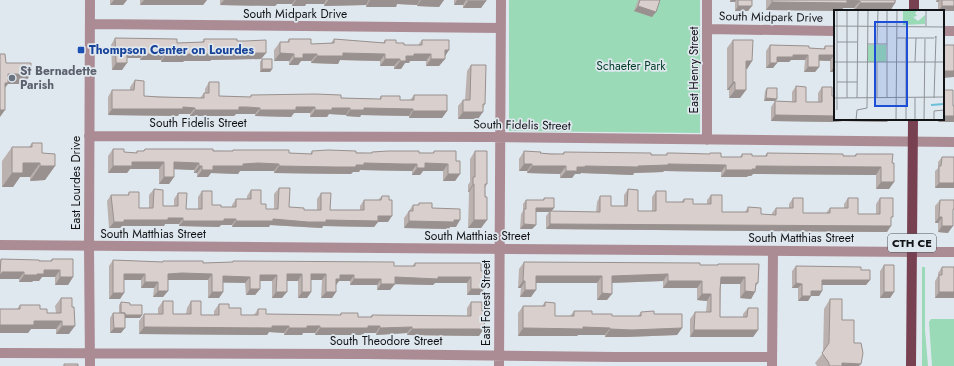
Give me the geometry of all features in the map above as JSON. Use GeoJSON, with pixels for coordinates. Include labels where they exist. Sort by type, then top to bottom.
{"type":"FeatureCollection","features":[{"type":"Feature","properties":{"kind":"main road","name":"CTH CE"},"geometry":{"type":"LineString","coordinates":[[911,366],[913,120]]}},
{"type":"Feature","properties":{"kind":"street","name":"East Lourdes Drive"},"geometry":{"type":"LineString","coordinates":[[90,0],[90,366]]}},
{"type":"Feature","properties":{"kind":"street","name":"East Forest Street"},"geometry":{"type":"LineString","coordinates":[[499,366],[501,0]]}},
{"type":"Feature","properties":{"kind":"street","name":"East Henry Street"},"geometry":{"type":"LineString","coordinates":[[706,140],[708,0]]}},
{"type":"Feature","properties":{"kind":"street","name":"South Midpark Drive"},"geometry":{"type":"LineString","coordinates":[[90,24],[501,28]]}},
{"type":"Feature","properties":{"kind":"street","name":"South Midpark Drive"},"geometry":{"type":"LineString","coordinates":[[707,29],[834,31]]}},
{"type":"Feature","properties":{"kind":"street","name":"South Fidelis Street"},"geometry":{"type":"LineString","coordinates":[[89,136],[501,137],[954,142]]}},
{"type":"Feature","properties":{"kind":"street","name":"South Matthias Street"},"geometry":{"type":"LineString","coordinates":[[0,245],[954,252]]}},
{"type":"Feature","properties":{"kind":"street"},"geometry":{"type":"LineString","coordinates":[[772,361],[773,251]]}},
{"type":"Feature","properties":{"kind":"street","name":"South Theodore Street"},"geometry":{"type":"LineString","coordinates":[[0,353],[499,355],[772,361]]}},
{"type":"Feature","properties":{"kind":"green space","name":"Schaefer Park"},"geometry":{"type":"Polygon","coordinates":[[[509,0],[700,0],[700,133],[509,131],[509,0]]]}},
{"type":"Feature","properties":{"kind":"green space"},"geometry":{"type":"Polygon","coordinates":[[[922,267],[925,267],[925,330],[928,366],[922,366],[922,267]]]}},
{"type":"Feature","properties":{"kind":"green space"},"geometry":{"type":"Polygon","coordinates":[[[931,319],[954,319],[954,366],[932,366],[929,322],[931,319]]]}},
{"type":"Feature","properties":{"kind":"building"},"geometry":{"type":"Polygon","coordinates":[[[486,0],[486,1],[468,1],[486,0]]]}},
{"type":"Feature","properties":{"kind":"building"},"geometry":{"type":"Polygon","coordinates":[[[640,0],[660,0],[656,12],[638,6],[640,0]]]}},
{"type":"Feature","properties":{"kind":"building"},"geometry":{"type":"Polygon","coordinates":[[[738,0],[752,0],[752,6],[738,6],[738,0]]]}},
{"type":"Feature","properties":{"kind":"building"},"geometry":{"type":"Polygon","coordinates":[[[772,0],[847,0],[847,3],[772,2],[772,0]]]}},
{"type":"Feature","properties":{"kind":"building"},"geometry":{"type":"Polygon","coordinates":[[[847,0],[895,0],[895,3],[860,3],[860,1],[847,0]]]}},
{"type":"Feature","properties":{"kind":"building"},"geometry":{"type":"Polygon","coordinates":[[[942,0],[954,0],[954,6],[942,6],[942,0]]]}},
{"type":"Feature","properties":{"kind":"building"},"geometry":{"type":"Polygon","coordinates":[[[115,38],[177,39],[177,43],[204,42],[204,39],[237,39],[237,41],[266,40],[266,53],[165,55],[145,54],[145,52],[127,52],[127,63],[116,63],[115,38]]]}},
{"type":"Feature","properties":{"kind":"building"},"geometry":{"type":"Polygon","coordinates":[[[289,39],[311,39],[311,44],[334,43],[334,39],[385,43],[385,40],[396,40],[396,43],[404,43],[404,45],[422,45],[422,40],[449,40],[449,50],[445,50],[445,59],[431,59],[431,54],[414,54],[414,56],[406,56],[406,61],[400,61],[400,59],[385,59],[385,54],[343,53],[343,56],[317,56],[317,54],[303,54],[303,58],[294,58],[294,54],[280,53],[280,42],[289,42],[289,39]]]}},
{"type":"Feature","properties":{"kind":"building"},"geometry":{"type":"Polygon","coordinates":[[[733,40],[753,40],[752,61],[746,61],[746,90],[735,90],[735,82],[733,82],[733,40]]]}},
{"type":"Feature","properties":{"kind":"building"},"geometry":{"type":"Polygon","coordinates":[[[770,45],[809,46],[809,48],[825,49],[825,46],[834,46],[834,55],[819,55],[819,67],[808,67],[808,55],[777,57],[777,63],[770,63],[770,45]]]}},
{"type":"Feature","properties":{"kind":"building"},"geometry":{"type":"Polygon","coordinates":[[[944,45],[954,45],[954,71],[944,71],[944,45]]]}},
{"type":"Feature","properties":{"kind":"building"},"geometry":{"type":"Polygon","coordinates":[[[0,54],[5,54],[6,63],[31,63],[31,74],[8,74],[8,83],[5,83],[5,110],[0,110],[0,54]]]}},
{"type":"Feature","properties":{"kind":"building"},"geometry":{"type":"Polygon","coordinates":[[[262,59],[272,59],[272,69],[262,69],[262,59]]]}},
{"type":"Feature","properties":{"kind":"building"},"geometry":{"type":"Polygon","coordinates":[[[471,65],[486,65],[485,104],[483,104],[483,112],[463,112],[463,100],[470,100],[471,65]]]}},
{"type":"Feature","properties":{"kind":"building"},"geometry":{"type":"Polygon","coordinates":[[[135,80],[144,81],[144,96],[159,97],[204,98],[204,93],[209,93],[209,82],[219,82],[219,96],[251,97],[251,95],[315,94],[341,95],[341,98],[378,99],[381,99],[381,96],[400,96],[400,100],[414,100],[414,95],[447,95],[447,111],[413,111],[413,109],[364,108],[364,110],[332,108],[332,110],[315,110],[315,107],[296,107],[296,110],[260,110],[260,108],[247,107],[239,107],[239,110],[195,110],[195,108],[183,107],[183,109],[112,109],[112,90],[134,90],[135,80]]]}},
{"type":"Feature","properties":{"kind":"building"},"geometry":{"type":"Polygon","coordinates":[[[796,86],[806,87],[806,102],[822,102],[822,87],[832,87],[832,96],[834,96],[834,116],[775,115],[775,101],[796,102],[796,86]]]}},
{"type":"Feature","properties":{"kind":"building"},"geometry":{"type":"Polygon","coordinates":[[[767,88],[777,88],[777,99],[766,98],[767,88]]]}},
{"type":"Feature","properties":{"kind":"building"},"geometry":{"type":"Polygon","coordinates":[[[944,90],[953,90],[954,116],[944,116],[944,90]]]}},
{"type":"Feature","properties":{"kind":"building"},"geometry":{"type":"Polygon","coordinates":[[[32,143],[42,143],[42,153],[55,154],[55,166],[40,166],[40,163],[23,163],[23,173],[12,173],[12,147],[32,147],[32,143]]]}},
{"type":"Feature","properties":{"kind":"building"},"geometry":{"type":"Polygon","coordinates":[[[113,149],[124,149],[124,152],[137,153],[137,151],[144,151],[145,149],[213,149],[213,151],[289,150],[289,153],[312,154],[312,151],[328,150],[356,151],[356,153],[419,151],[419,153],[434,153],[434,151],[456,151],[456,161],[460,161],[460,174],[448,174],[448,164],[425,163],[425,168],[417,168],[417,164],[364,163],[364,165],[356,165],[356,167],[335,167],[279,166],[279,164],[258,163],[243,164],[243,166],[213,166],[213,170],[202,170],[202,166],[199,166],[199,163],[174,162],[174,177],[164,177],[164,162],[132,162],[132,166],[113,166],[113,149]]]}},
{"type":"Feature","properties":{"kind":"building"},"geometry":{"type":"Polygon","coordinates":[[[475,151],[487,151],[487,184],[485,184],[485,197],[487,197],[487,220],[474,220],[473,177],[475,177],[475,151]]]}},
{"type":"Feature","properties":{"kind":"building"},"geometry":{"type":"Polygon","coordinates":[[[524,151],[550,154],[564,154],[564,152],[651,153],[651,155],[667,155],[667,153],[721,153],[721,157],[742,157],[742,154],[767,156],[767,153],[843,154],[843,156],[856,156],[856,154],[893,154],[892,163],[894,163],[894,182],[881,182],[881,167],[756,166],[756,169],[752,170],[726,170],[726,165],[668,164],[638,167],[585,166],[577,167],[577,171],[566,171],[566,166],[532,166],[532,164],[524,164],[524,151]]]}},
{"type":"Feature","properties":{"kind":"building"},"geometry":{"type":"Polygon","coordinates":[[[942,157],[954,157],[954,183],[939,183],[939,166],[941,166],[942,157]]]}},
{"type":"Feature","properties":{"kind":"building"},"geometry":{"type":"Polygon","coordinates":[[[279,188],[290,188],[289,207],[304,208],[304,210],[321,210],[321,193],[331,193],[330,210],[364,210],[364,200],[381,200],[382,196],[389,196],[389,200],[392,200],[392,216],[378,216],[378,221],[326,220],[326,222],[308,222],[273,219],[273,221],[236,221],[236,219],[224,219],[224,221],[183,221],[183,218],[168,218],[168,220],[124,220],[124,222],[114,222],[111,195],[129,195],[129,192],[139,192],[139,208],[153,208],[154,189],[163,190],[163,206],[178,206],[178,193],[187,193],[186,209],[202,209],[202,191],[212,191],[212,205],[221,205],[221,207],[236,207],[236,199],[251,199],[251,190],[261,190],[261,204],[266,204],[266,209],[278,209],[279,188]]]}},
{"type":"Feature","properties":{"kind":"building"},"geometry":{"type":"Polygon","coordinates":[[[628,189],[638,190],[638,211],[656,211],[656,191],[666,191],[666,202],[684,202],[684,199],[693,199],[693,204],[711,204],[711,195],[722,195],[722,212],[748,212],[748,207],[761,208],[761,214],[776,215],[776,208],[793,208],[793,198],[803,198],[803,213],[830,213],[830,208],[848,208],[848,198],[858,198],[858,214],[880,214],[880,198],[893,198],[893,217],[891,217],[891,226],[550,224],[550,211],[600,212],[600,196],[611,196],[611,206],[627,206],[628,189]]]}},
{"type":"Feature","properties":{"kind":"building"},"geometry":{"type":"Polygon","coordinates":[[[544,198],[554,198],[554,208],[536,208],[536,225],[524,224],[524,209],[526,209],[526,200],[544,200],[544,198]]]}},
{"type":"Feature","properties":{"kind":"building"},"geometry":{"type":"Polygon","coordinates":[[[940,200],[954,200],[953,226],[942,226],[942,217],[939,217],[940,200]]]}},
{"type":"Feature","properties":{"kind":"building"},"geometry":{"type":"Polygon","coordinates":[[[419,203],[432,203],[432,208],[460,209],[460,220],[454,220],[454,222],[409,221],[409,211],[413,211],[413,205],[419,205],[419,203]]]}},
{"type":"Feature","properties":{"kind":"building"},"geometry":{"type":"Polygon","coordinates":[[[1,259],[52,261],[52,259],[73,259],[73,277],[60,277],[60,270],[44,270],[44,274],[37,275],[24,275],[24,272],[2,272],[2,274],[0,274],[1,259]]]}},
{"type":"Feature","properties":{"kind":"building"},"geometry":{"type":"Polygon","coordinates":[[[113,260],[163,262],[203,261],[203,263],[233,261],[394,262],[394,266],[415,266],[415,263],[481,263],[481,271],[484,271],[484,289],[471,289],[471,277],[438,277],[438,279],[395,277],[395,284],[381,284],[381,279],[354,279],[354,275],[340,275],[340,279],[336,279],[336,292],[326,292],[326,274],[311,274],[311,292],[302,292],[302,274],[287,274],[287,292],[276,292],[277,275],[260,275],[260,289],[250,289],[250,277],[223,276],[223,292],[212,292],[212,274],[182,273],[168,274],[168,291],[158,291],[158,282],[145,282],[145,274],[124,274],[124,293],[113,293],[113,260]]]}},
{"type":"Feature","properties":{"kind":"building"},"geometry":{"type":"Polygon","coordinates":[[[524,262],[700,263],[700,265],[759,264],[758,283],[756,283],[755,292],[745,291],[745,277],[721,277],[720,290],[720,317],[747,317],[748,308],[758,308],[758,330],[694,330],[695,312],[711,312],[711,294],[702,294],[702,281],[668,281],[668,274],[612,276],[612,294],[602,293],[602,276],[536,276],[536,290],[525,290],[525,281],[523,281],[524,262]]]}},
{"type":"Feature","properties":{"kind":"building"},"geometry":{"type":"Polygon","coordinates":[[[884,265],[894,265],[894,292],[884,292],[884,265]]]}},
{"type":"Feature","properties":{"kind":"building"},"geometry":{"type":"Polygon","coordinates":[[[796,266],[861,267],[861,270],[870,270],[870,280],[822,280],[822,291],[811,291],[811,296],[802,296],[802,284],[796,283],[796,266]]]}},
{"type":"Feature","properties":{"kind":"building"},"geometry":{"type":"Polygon","coordinates":[[[942,267],[954,267],[954,292],[939,292],[939,275],[942,275],[942,267]]]}},
{"type":"Feature","properties":{"kind":"building"},"geometry":{"type":"Polygon","coordinates":[[[61,298],[72,298],[75,326],[62,326],[62,321],[34,321],[34,325],[0,325],[0,309],[20,309],[20,305],[40,305],[40,309],[47,309],[47,313],[61,313],[61,298]]]}},
{"type":"Feature","properties":{"kind":"building"},"geometry":{"type":"Polygon","coordinates":[[[830,299],[842,299],[842,320],[854,320],[854,343],[861,343],[863,353],[861,364],[842,363],[842,366],[829,366],[829,363],[822,353],[829,343],[830,299]]]}},
{"type":"Feature","properties":{"kind":"building"},"geometry":{"type":"Polygon","coordinates":[[[163,301],[173,301],[173,314],[191,314],[191,301],[201,301],[201,315],[219,315],[219,304],[229,304],[229,308],[241,308],[241,315],[258,315],[258,309],[266,309],[266,314],[341,315],[341,313],[358,313],[358,317],[372,317],[372,315],[471,316],[471,302],[482,302],[482,311],[485,311],[484,329],[412,329],[412,327],[380,328],[380,326],[368,326],[368,328],[320,328],[320,326],[307,326],[307,328],[289,328],[289,326],[272,326],[272,328],[144,327],[144,314],[163,314],[163,301]]]}},
{"type":"Feature","properties":{"kind":"building"},"geometry":{"type":"Polygon","coordinates":[[[121,302],[130,303],[130,305],[142,305],[142,315],[125,315],[125,313],[121,313],[121,302]]]}},
{"type":"Feature","properties":{"kind":"building"},"geometry":{"type":"Polygon","coordinates":[[[545,302],[555,303],[555,316],[574,316],[574,311],[592,311],[592,314],[612,314],[612,316],[641,316],[641,312],[654,311],[654,314],[682,314],[682,328],[632,330],[583,327],[583,329],[523,328],[523,306],[545,306],[545,302]]]}},
{"type":"Feature","properties":{"kind":"building"},"geometry":{"type":"Polygon","coordinates":[[[113,313],[125,313],[125,328],[114,328],[113,313]]]}},
{"type":"Feature","properties":{"kind":"building"},"geometry":{"type":"Polygon","coordinates":[[[64,364],[78,364],[78,366],[64,366],[64,364]]]}},
{"type":"Feature","properties":{"kind":"place","name":"Thompson Center on Lourdes"},"geometry":{"type":"Point","coordinates":[81,50]}},
{"type":"Feature","properties":{"kind":"place","name":"St Bernadette Parish"},"geometry":{"type":"Point","coordinates":[12,78]}}]}
